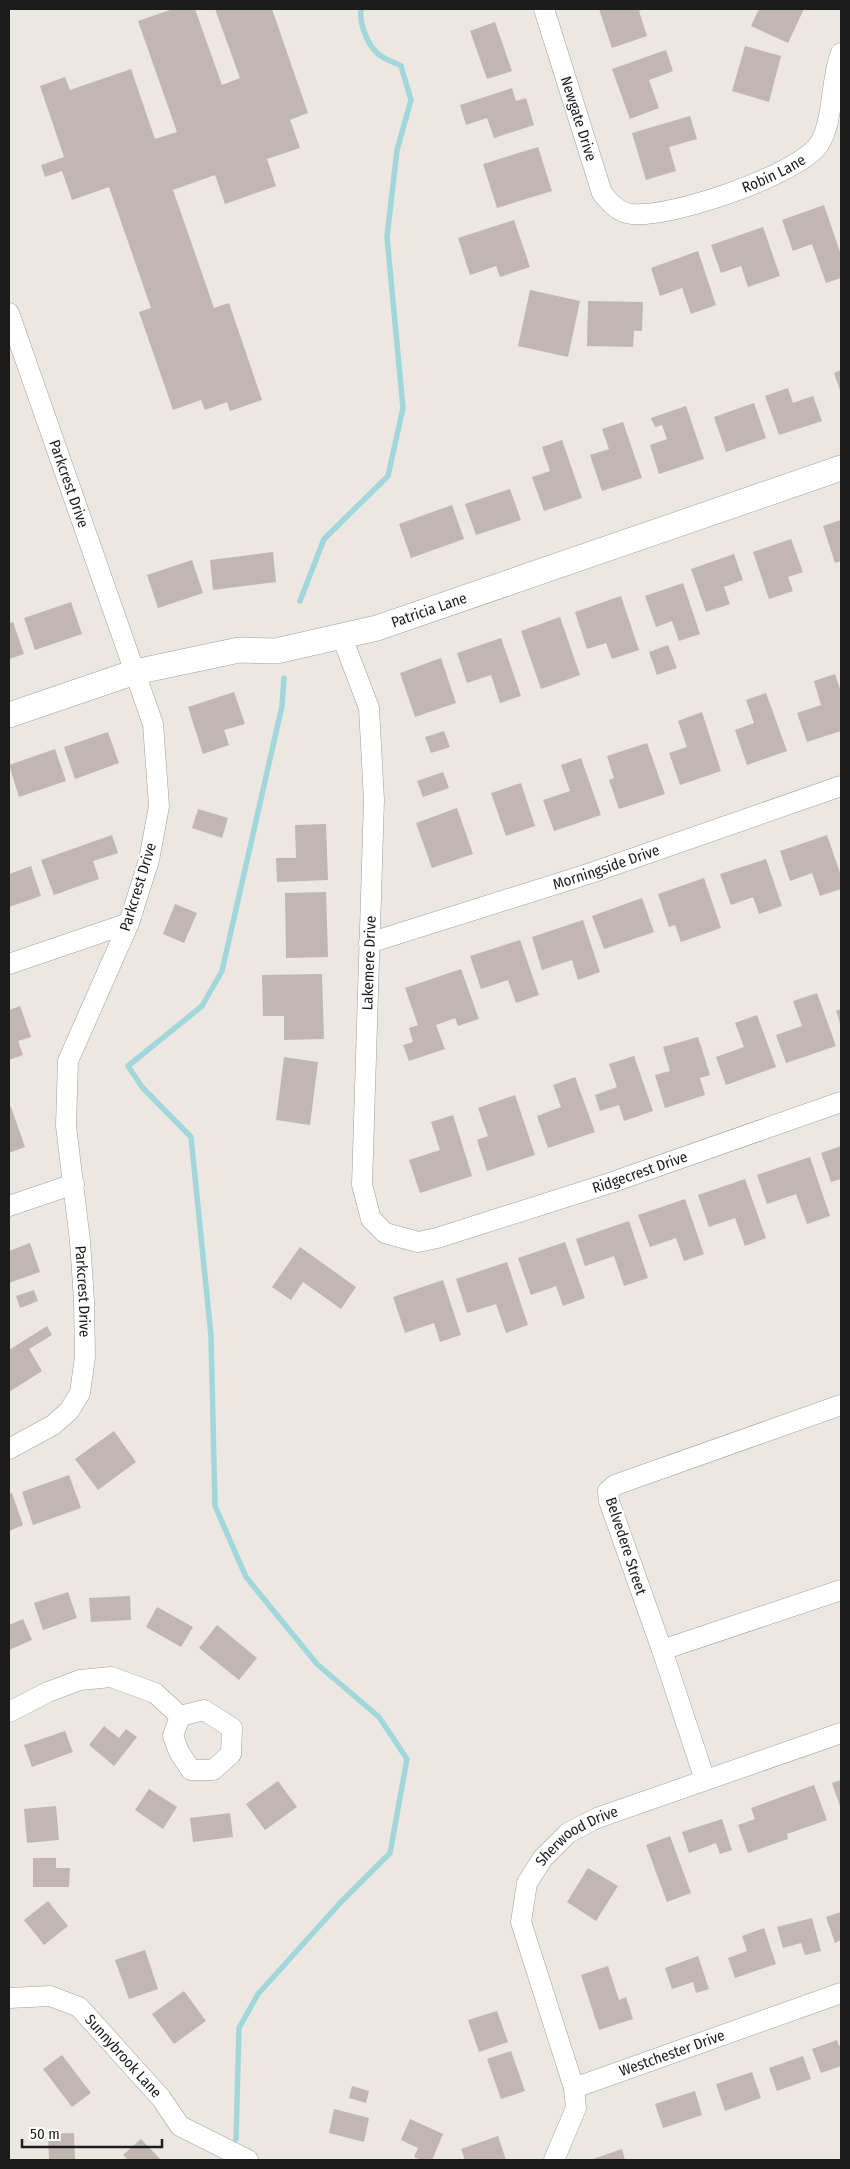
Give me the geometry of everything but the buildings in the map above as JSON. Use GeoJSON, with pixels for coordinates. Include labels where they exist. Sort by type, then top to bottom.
{"type":"FeatureCollection","features":[{"type":"Feature","properties":{"kind":"street","name":"Newgate Drive"},"geometry":{"type":"LineString","coordinates":[[544,9],[602,193],[613,206],[631,214]]}},
{"type":"Feature","properties":{"kind":"street","name":"Robin Lane"},"geometry":{"type":"LineString","coordinates":[[631,214],[680,210],[779,174],[817,148],[826,128],[836,66],[841,53]]}},
{"type":"Feature","properties":{"kind":"street","name":"Parkcrest Drive"},"geometry":{"type":"LineString","coordinates":[[9,313],[152,724],[159,806],[150,860],[129,923],[68,1061],[66,1126],[74,1184],[83,1291],[85,1357],[80,1392],[69,1411],[53,1425],[9,1448]]}},
{"type":"Feature","properties":{"kind":"street","name":"Patricia Lane"},"geometry":{"type":"LineString","coordinates":[[9,715],[135,672],[239,650],[276,651],[377,628],[841,468]]}},
{"type":"Feature","properties":{"kind":"street","name":"Lakemere Drive"},"geometry":{"type":"LineString","coordinates":[[342,637],[369,708],[374,800],[362,1185],[371,1219],[385,1233],[418,1242],[437,1238]]}},
{"type":"Feature","properties":{"kind":"street","name":"Morningside Drive"},"geometry":{"type":"LineString","coordinates":[[369,943],[591,873],[841,786]]}},
{"type":"Feature","properties":{"kind":"street"},"geometry":{"type":"LineString","coordinates":[[9,964],[129,923]]}},
{"type":"Feature","properties":{"kind":"street","name":"Ridgecrest Drive"},"geometry":{"type":"LineString","coordinates":[[437,1238],[610,1183],[841,1102]]}},
{"type":"Feature","properties":{"kind":"street"},"geometry":{"type":"LineString","coordinates":[[9,1206],[74,1184]]}},
{"type":"Feature","properties":{"kind":"street","name":"Belvedere Street"},"geometry":{"type":"LineString","coordinates":[[705,1780],[662,1650],[608,1501],[608,1492],[615,1485],[841,1405]]}},
{"type":"Feature","properties":{"kind":"street"},"geometry":{"type":"LineString","coordinates":[[662,1650],[841,1590]]}},
{"type":"Feature","properties":{"kind":"street"},"geometry":{"type":"LineString","coordinates":[[9,1712],[48,1692],[80,1680],[111,1677],[155,1693],[180,1716]]}},
{"type":"Feature","properties":{"kind":"street","name":"Sherwood Drive"},"geometry":{"type":"LineString","coordinates":[[574,2088],[520,1922],[527,1883],[543,1858],[568,1833],[597,1818],[841,1733]]}},
{"type":"Feature","properties":{"kind":"street","name":"Westchester Drive"},"geometry":{"type":"LineString","coordinates":[[574,2088],[841,1993]]}},
{"type":"Feature","properties":{"kind":"street","name":"Sunnybrook Lane"},"geometry":{"type":"LineString","coordinates":[[9,1998],[50,1996],[79,2007],[161,2098],[180,2126],[248,2160]]}},
{"type":"Feature","properties":{"kind":"street"},"geometry":{"type":"LineString","coordinates":[[554,2160],[576,2108],[574,2088]]}},
{"type":"Feature","properties":{"kind":"waterway"},"geometry":{"type":"LineString","coordinates":[[300,601],[324,539],[388,476],[403,408],[387,237],[397,150],[411,100],[401,66],[379,55],[370,44],[364,32],[361,9]]}},
{"type":"Feature","properties":{"kind":"waterway"},"geometry":{"type":"LineString","coordinates":[[236,2139],[239,2028],[258,1994],[340,1903],[390,1853],[407,1759],[379,1717],[317,1664],[246,1577],[215,1506],[211,1336],[191,1137],[142,1087],[128,1066],[202,1006],[222,971],[282,706],[284,678]]}}]}
